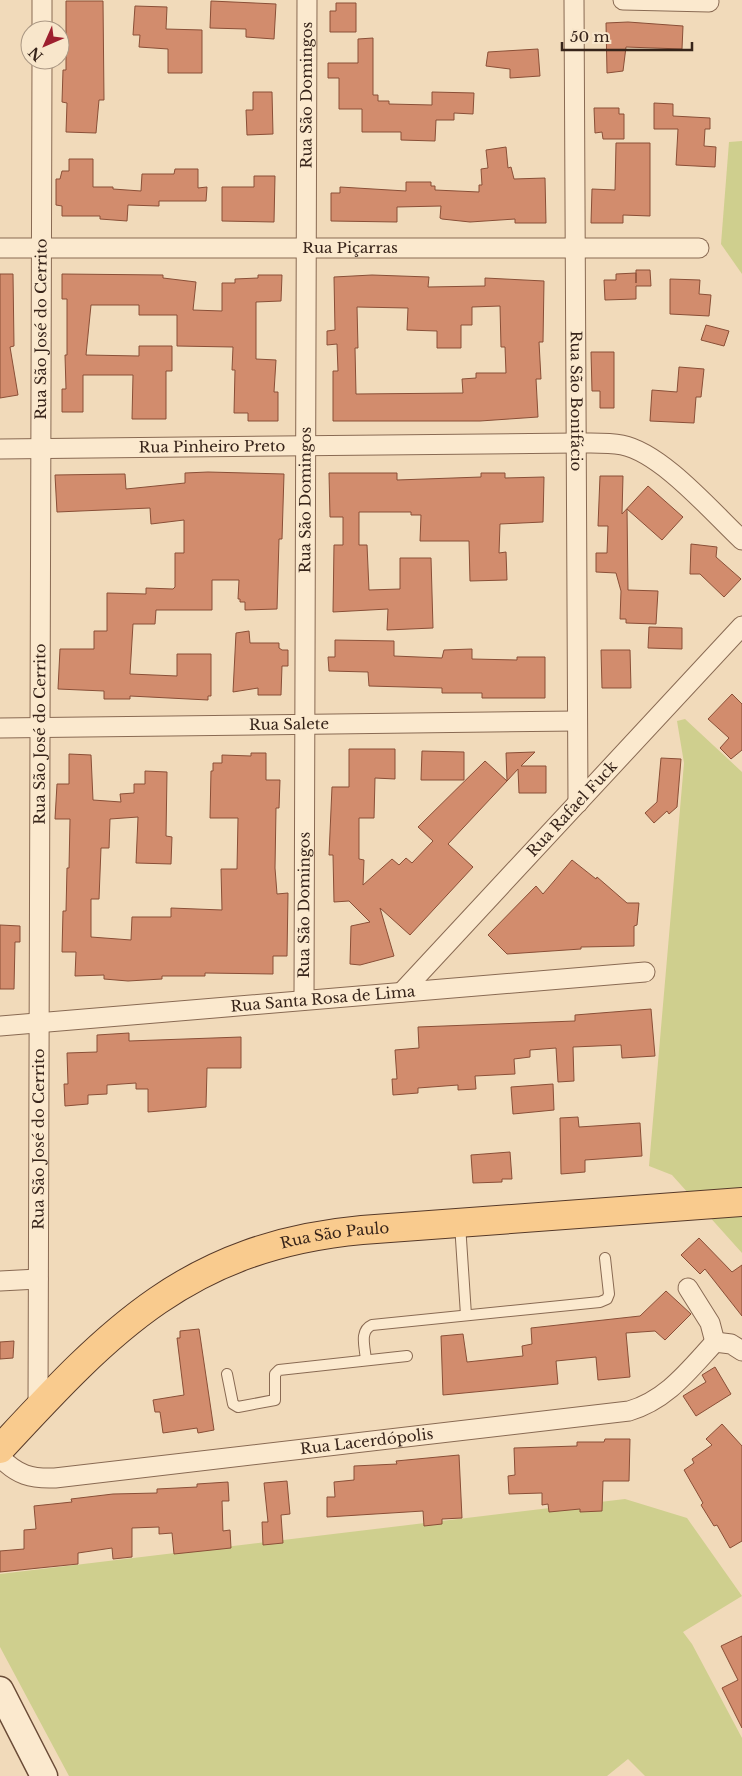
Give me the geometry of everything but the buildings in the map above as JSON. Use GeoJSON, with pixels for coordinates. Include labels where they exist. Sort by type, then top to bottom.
{"type":"FeatureCollection","features":[{"type":"Feature","properties":{"kind":"main road","name":"Rua São Paulo"},"geometry":{"type":"LineString","coordinates":[[0,1449],[102,1343],[138,1313],[189,1280],[224,1263],[272,1245],[322,1234],[742,1202]]}},
{"type":"Feature","properties":{"kind":"street"},"geometry":{"type":"LineString","coordinates":[[42,0],[42,20]]}},
{"type":"Feature","properties":{"kind":"street","name":"Rua São Domingos"},"geometry":{"type":"LineString","coordinates":[[304,1000],[307,0]]}},
{"type":"Feature","properties":{"kind":"street","name":"Rua São Bonifácio"},"geometry":{"type":"LineString","coordinates":[[574,0],[578,803]]}},
{"type":"Feature","properties":{"kind":"street"},"geometry":{"type":"LineString","coordinates":[[623,0],[709,2]]}},
{"type":"Feature","properties":{"kind":"street","name":"Rua São José do Cerrito"},"geometry":{"type":"LineString","coordinates":[[38,1408],[42,70]]}},
{"type":"Feature","properties":{"kind":"street","name":"Rua Piçarras"},"geometry":{"type":"LineString","coordinates":[[0,248],[699,248]]}},
{"type":"Feature","properties":{"kind":"street","name":"Rua Pinheiro Preto"},"geometry":{"type":"LineString","coordinates":[[0,449],[576,443],[623,445],[642,452],[659,463],[742,540]]}},
{"type":"Feature","properties":{"kind":"street","name":"Rua Rafael Fuck"},"geometry":{"type":"LineString","coordinates":[[402,992],[742,626]]}},
{"type":"Feature","properties":{"kind":"street","name":"Rua Salete"},"geometry":{"type":"LineString","coordinates":[[0,728],[577,721]]}},
{"type":"Feature","properties":{"kind":"street","name":"Rua Santa Rosa de Lima"},"geometry":{"type":"LineString","coordinates":[[0,1026],[645,972]]}},
{"type":"Feature","properties":{"kind":"street"},"geometry":{"type":"LineString","coordinates":[[0,1280],[38,1279]]}},
{"type":"Feature","properties":{"kind":"street"},"geometry":{"type":"LineString","coordinates":[[688,1288],[706,1316],[716,1342],[731,1344],[742,1351]]}},
{"type":"Feature","properties":{"kind":"street","name":"Rua Lacerdópolis"},"geometry":{"type":"LineString","coordinates":[[0,1457],[22,1475],[37,1479],[55,1478],[628,1411],[646,1406],[664,1395],[716,1342]]}},
{"type":"Feature","properties":{"kind":"street"},"geometry":{"type":"LineString","coordinates":[[0,1690],[44,1776]]}},
{"type":"Feature","properties":{"kind":"lane"},"geometry":{"type":"LineString","coordinates":[[460,1223],[466,1315]]}},
{"type":"Feature","properties":{"kind":"lane"},"geometry":{"type":"LineString","coordinates":[[366,1360],[363,1332],[372,1325],[600,1302],[607,1299],[609,1294],[605,1258]]}},
{"type":"Feature","properties":{"kind":"lane"},"geometry":{"type":"LineString","coordinates":[[227,1374],[233,1404],[238,1407],[275,1400],[275,1374],[279,1370],[407,1356]]}},
{"type":"Feature","properties":{"kind":"green space"},"geometry":{"type":"Polygon","coordinates":[[[742,141],[742,274],[721,244],[729,142],[742,141]]]}},
{"type":"Feature","properties":{"kind":"green space"},"geometry":{"type":"Polygon","coordinates":[[[685,719],[742,772],[742,1253],[672,1175],[649,1166],[684,763],[677,721],[685,719]]]}},
{"type":"Feature","properties":{"kind":"green space"},"geometry":{"type":"Polygon","coordinates":[[[625,1499],[687,1518],[742,1596],[683,1632],[692,1644],[742,1738],[742,1776],[645,1776],[628,1759],[607,1776],[69,1776],[0,1647],[0,1574],[625,1499]]]}}]}
